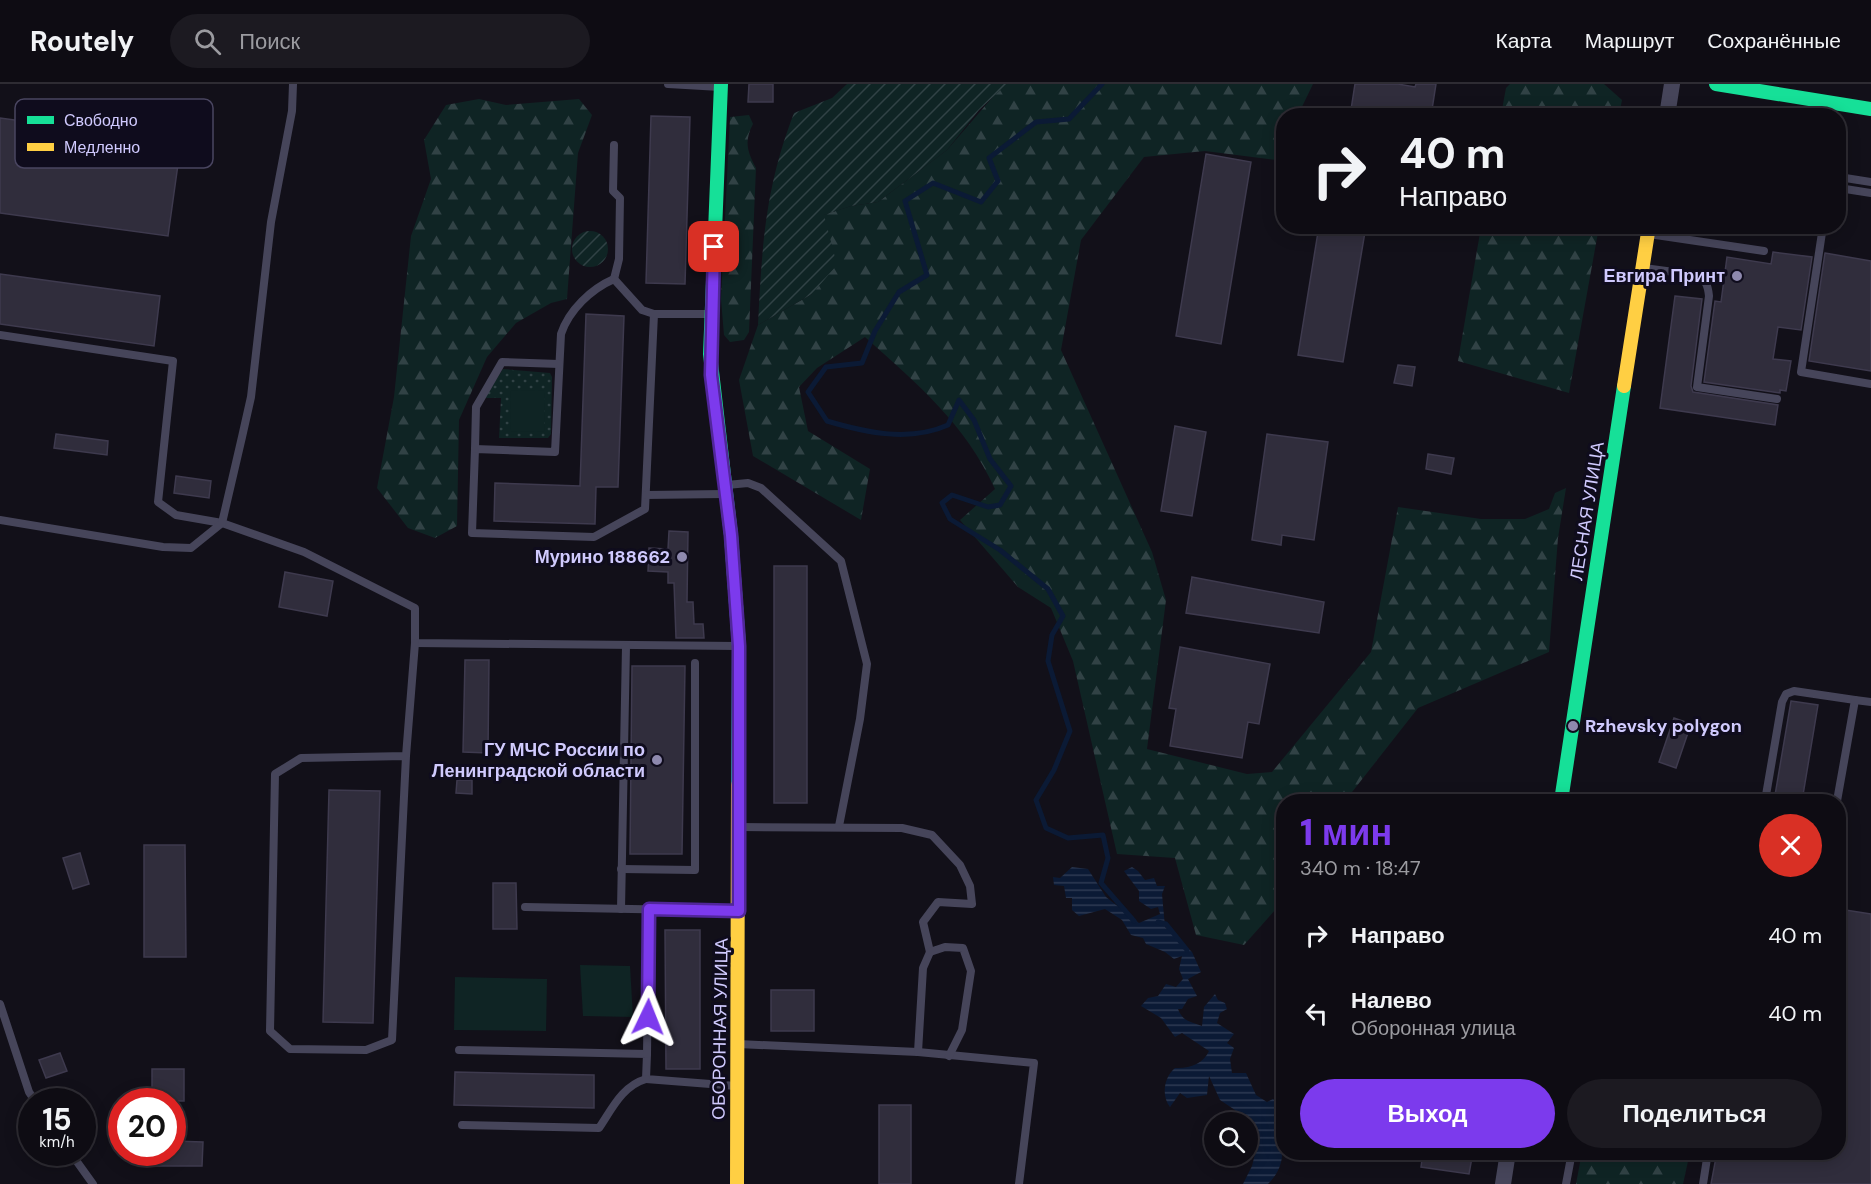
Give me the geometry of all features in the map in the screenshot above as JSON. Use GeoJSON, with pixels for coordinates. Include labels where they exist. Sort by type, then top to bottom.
{"type":"FeatureCollection","features":[{"type":"Feature","properties":{"kind":"street"},"geometry":{"type":"LineString","coordinates":[[1668,108],[1672,84]]}},
{"type":"Feature","properties":{"kind":"street"},"geometry":{"type":"LineString","coordinates":[[1716,84],[1871,109]]}},
{"type":"Feature","properties":{"kind":"street","name":"ОБОРОННАЯ УЛИЦА"},"geometry":{"type":"LineString","coordinates":[[721,85],[711,314],[711,375],[726,489],[739,646],[736,1184]]}},
{"type":"Feature","properties":{"kind":"street","name":"ЛЕСНАЯ УЛИЦА"},"geometry":{"type":"LineString","coordinates":[[1562,794],[1648,234]]}},
{"type":"Feature","properties":{"kind":"street"},"geometry":{"type":"LineString","coordinates":[[1503,1184],[1507,1160]]}},
{"type":"Feature","properties":{"kind":"lane"},"geometry":{"type":"LineString","coordinates":[[0,520],[163,547],[191,548],[222,523],[251,397],[272,222],[292,111],[293,84]]}},
{"type":"Feature","properties":{"kind":"lane"},"geometry":{"type":"LineString","coordinates":[[668,84],[721,85]]}},
{"type":"Feature","properties":{"kind":"lane"},"geometry":{"type":"LineString","coordinates":[[614,145],[613,191],[620,198],[619,259],[614,279]]}},
{"type":"Feature","properties":{"kind":"lane"},"geometry":{"type":"LineString","coordinates":[[1846,178],[1871,182]]}},
{"type":"Feature","properties":{"kind":"lane"},"geometry":{"type":"LineString","coordinates":[[1846,189],[1871,193]]}},
{"type":"Feature","properties":{"kind":"lane"},"geometry":{"type":"LineString","coordinates":[[1671,234],[1764,251]]}},
{"type":"Feature","properties":{"kind":"lane"},"geometry":{"type":"LineString","coordinates":[[1822,234],[1801,372],[1871,384]]}},
{"type":"Feature","properties":{"kind":"lane"},"geometry":{"type":"LineString","coordinates":[[1643,268],[1696,275],[1703,278],[1708,286],[1709,296],[1696,387],[1777,399]]}},
{"type":"Feature","properties":{"kind":"lane"},"geometry":{"type":"LineString","coordinates":[[614,279],[642,310],[654,314],[711,314]]}},
{"type":"Feature","properties":{"kind":"lane"},"geometry":{"type":"LineString","coordinates":[[476,449],[555,452],[561,334],[565,323],[598,285],[614,279]]}},
{"type":"Feature","properties":{"kind":"lane"},"geometry":{"type":"LineString","coordinates":[[558,364],[502,362],[476,406],[472,533],[594,537],[645,508],[654,314]]}},
{"type":"Feature","properties":{"kind":"lane"},"geometry":{"type":"LineString","coordinates":[[0,335],[173,361],[158,502],[176,515],[222,523],[304,552],[415,608],[415,643],[406,756],[392,1040],[366,1050],[290,1049],[270,1031],[275,774],[301,758],[406,756]]}},
{"type":"Feature","properties":{"kind":"lane"},"geometry":{"type":"LineString","coordinates":[[646,495],[726,489],[748,483],[761,488],[842,561],[867,664],[860,719],[839,826]]}},
{"type":"Feature","properties":{"kind":"lane"},"geometry":{"type":"LineString","coordinates":[[415,643],[739,646]]}},
{"type":"Feature","properties":{"kind":"lane"},"geometry":{"type":"LineString","coordinates":[[621,909],[626,646]]}},
{"type":"Feature","properties":{"kind":"lane"},"geometry":{"type":"LineString","coordinates":[[621,869],[695,870],[695,663]]}},
{"type":"Feature","properties":{"kind":"lane"},"geometry":{"type":"LineString","coordinates":[[1766,794],[1782,702],[1786,694],[1794,691],[1871,702]]}},
{"type":"Feature","properties":{"kind":"lane"},"geometry":{"type":"LineString","coordinates":[[1838,794],[1854,700]]}},
{"type":"Feature","properties":{"kind":"lane"},"geometry":{"type":"LineString","coordinates":[[739,827],[902,828],[932,834],[960,865],[970,886],[972,904],[938,902],[923,922],[930,952],[923,968],[918,1052]]}},
{"type":"Feature","properties":{"kind":"lane"},"geometry":{"type":"LineString","coordinates":[[525,907],[739,911]]}},
{"type":"Feature","properties":{"kind":"lane"},"geometry":{"type":"LineString","coordinates":[[646,1079],[649,909]]}},
{"type":"Feature","properties":{"kind":"lane"},"geometry":{"type":"LineString","coordinates":[[930,952],[945,947],[963,948],[971,971],[962,1030],[949,1056]]}},
{"type":"Feature","properties":{"kind":"lane"},"geometry":{"type":"LineString","coordinates":[[0,1004],[28,1088]]}},
{"type":"Feature","properties":{"kind":"lane"},"geometry":{"type":"LineString","coordinates":[[738,1044],[918,1052],[1034,1063],[1019,1184]]}},
{"type":"Feature","properties":{"kind":"lane"},"geometry":{"type":"LineString","coordinates":[[459,1050],[647,1054]]}},
{"type":"Feature","properties":{"kind":"lane"},"geometry":{"type":"LineString","coordinates":[[462,1125],[599,1128],[624,1091],[646,1079],[737,1086]]}},
{"type":"Feature","properties":{"kind":"lane"},"geometry":{"type":"LineString","coordinates":[[1566,1184],[1570,1160]]}},
{"type":"Feature","properties":{"kind":"lane"},"geometry":{"type":"LineString","coordinates":[[1703,1184],[1707,1160]]}},
{"type":"Feature","properties":{"kind":"lane"},"geometry":{"type":"LineString","coordinates":[[80,1166],[93,1184]]}},
{"type":"Feature","properties":{"kind":"green space"},"geometry":{"type":"Polygon","coordinates":[[[847,84],[1007,84],[979,110],[947,150],[878,202],[851,206],[824,215],[837,265],[812,294],[758,325],[767,218],[784,140],[794,113],[832,98],[847,84]]]}},
{"type":"Feature","properties":{"kind":"green space"},"geometry":{"type":"Polygon","coordinates":[[[1004,84],[1313,84],[1301,108],[1276,108],[1276,160],[1205,151],[1144,157],[1081,240],[1061,350],[1152,552],[1166,600],[1147,749],[1247,774],[1272,772],[1371,652],[1398,507],[1481,519],[1525,519],[1549,509],[1555,493],[1566,488],[1558,538],[1549,652],[1418,708],[1350,794],[1276,794],[1276,909],[1244,945],[1196,935],[1175,858],[1117,854],[1073,661],[1051,608],[1018,587],[960,520],[995,489],[969,444],[921,388],[865,337],[817,368],[799,387],[808,431],[870,469],[861,520],[753,456],[739,380],[758,325],[812,294],[823,215],[851,206],[878,202],[947,150],[1004,84]]]}},
{"type":"Feature","properties":{"kind":"green space"},"geometry":{"type":"Polygon","coordinates":[[[1510,84],[1604,84],[1622,100],[1620,108],[1502,108],[1506,88],[1510,84]]]}},
{"type":"Feature","properties":{"kind":"green space"},"geometry":{"type":"Polygon","coordinates":[[[479,99],[506,105],[579,99],[592,115],[578,153],[567,299],[551,303],[516,323],[487,357],[459,420],[457,526],[435,538],[408,528],[377,488],[394,397],[411,236],[431,179],[424,140],[446,105],[479,99]]]}},
{"type":"Feature","properties":{"kind":"green space"},"geometry":{"type":"Polygon","coordinates":[[[749,115],[753,124],[748,136],[748,146],[756,168],[749,332],[744,340],[730,342],[724,335],[721,299],[730,117],[749,115]]]}},
{"type":"Feature","properties":{"kind":"green space"},"geometry":{"type":"Polygon","coordinates":[[[590,231],[603,236],[608,249],[603,262],[590,267],[577,262],[572,249],[577,236],[590,231]]]}},
{"type":"Feature","properties":{"kind":"green space"},"geometry":{"type":"Polygon","coordinates":[[[1480,234],[1598,234],[1569,393],[1458,361],[1480,234]]]}},
{"type":"Feature","properties":{"kind":"green space"},"geometry":{"type":"Polygon","coordinates":[[[503,369],[550,373],[552,377],[551,434],[548,438],[499,438],[501,398],[484,398],[503,369]]]}},
{"type":"Feature","properties":{"kind":"green space"},"geometry":{"type":"Polygon","coordinates":[[[511,390],[545,391],[544,432],[510,431],[511,390]]]}},
{"type":"Feature","properties":{"kind":"green space"},"geometry":{"type":"Polygon","coordinates":[[[580,965],[630,966],[633,1017],[583,1016],[580,965]]]}},
{"type":"Feature","properties":{"kind":"green space"},"geometry":{"type":"Polygon","coordinates":[[[455,977],[547,979],[546,1031],[454,1030],[455,977]]]}},
{"type":"Feature","properties":{"kind":"green space"},"geometry":{"type":"Polygon","coordinates":[[[1580,1160],[1688,1160],[1683,1184],[1576,1184],[1580,1160]]]}},
{"type":"Feature","properties":{"kind":"water"},"geometry":{"type":"Polygon","coordinates":[[[1072,867],[1088,869],[1106,897],[1139,923],[1160,914],[1158,907],[1151,909],[1139,901],[1139,891],[1124,871],[1132,867],[1145,880],[1154,878],[1157,886],[1165,886],[1162,894],[1165,927],[1192,952],[1201,972],[1188,979],[1197,996],[1188,999],[1182,1009],[1178,1009],[1180,1013],[1187,1020],[1202,1026],[1204,1007],[1215,994],[1218,1000],[1225,1003],[1227,1009],[1220,1013],[1217,1023],[1234,1034],[1227,1043],[1234,1048],[1230,1059],[1232,1073],[1246,1073],[1256,1095],[1267,1102],[1273,1099],[1276,1102],[1276,1160],[1281,1160],[1278,1170],[1268,1184],[1243,1184],[1252,1166],[1258,1166],[1258,1112],[1235,1112],[1220,1100],[1209,1076],[1207,1095],[1187,1098],[1180,1093],[1170,1107],[1165,1098],[1166,1081],[1171,1072],[1175,1068],[1195,1065],[1209,1051],[1182,1033],[1175,1037],[1161,1018],[1141,1006],[1148,998],[1158,996],[1166,984],[1176,987],[1183,979],[1179,969],[1182,956],[1174,959],[1165,952],[1146,944],[1143,938],[1131,935],[1122,920],[1105,909],[1079,916],[1072,910],[1072,898],[1066,898],[1064,886],[1054,885],[1053,877],[1060,878],[1072,867]]]}},
{"type":"Feature","properties":{"kind":"building"},"geometry":{"type":"Polygon","coordinates":[[[749,84],[773,84],[773,102],[748,102],[749,84]]]}},
{"type":"Feature","properties":{"kind":"building"},"geometry":{"type":"Polygon","coordinates":[[[1355,84],[1398,84],[1415,87],[1416,84],[1436,84],[1432,108],[1351,108],[1355,84]]]}},
{"type":"Feature","properties":{"kind":"building"},"geometry":{"type":"Polygon","coordinates":[[[651,116],[690,117],[685,284],[646,283],[651,116]]]}},
{"type":"Feature","properties":{"kind":"building"},"geometry":{"type":"Polygon","coordinates":[[[0,118],[15,120],[15,168],[178,168],[168,236],[0,213],[0,118]]]}},
{"type":"Feature","properties":{"kind":"building"},"geometry":{"type":"Polygon","coordinates":[[[1206,154],[1251,162],[1221,344],[1176,336],[1206,154]]]}},
{"type":"Feature","properties":{"kind":"building"},"geometry":{"type":"Polygon","coordinates":[[[1318,234],[1365,234],[1343,362],[1298,355],[1318,234]]]}},
{"type":"Feature","properties":{"kind":"building"},"geometry":{"type":"Polygon","coordinates":[[[1773,252],[1812,257],[1801,330],[1778,327],[1773,359],[1791,361],[1786,391],[1780,390],[1780,393],[1704,382],[1715,301],[1721,302],[1727,257],[1771,264],[1773,252]]]}},
{"type":"Feature","properties":{"kind":"building"},"geometry":{"type":"Polygon","coordinates":[[[1825,253],[1871,261],[1871,371],[1809,361],[1825,253]]]}},
{"type":"Feature","properties":{"kind":"building"},"geometry":{"type":"Polygon","coordinates":[[[0,274],[160,296],[154,346],[0,324],[0,274]]]}},
{"type":"Feature","properties":{"kind":"building"},"geometry":{"type":"Polygon","coordinates":[[[1675,296],[1702,299],[1691,386],[1693,392],[1778,405],[1775,425],[1660,408],[1675,296]]]}},
{"type":"Feature","properties":{"kind":"building"},"geometry":{"type":"Polygon","coordinates":[[[586,314],[624,316],[618,487],[596,487],[595,524],[494,521],[495,483],[580,486],[586,314]]]}},
{"type":"Feature","properties":{"kind":"building"},"geometry":{"type":"Polygon","coordinates":[[[1398,365],[1415,367],[1412,386],[1394,383],[1398,365]]]}},
{"type":"Feature","properties":{"kind":"building"},"geometry":{"type":"Polygon","coordinates":[[[1175,426],[1206,432],[1192,516],[1161,511],[1175,426]]]}},
{"type":"Feature","properties":{"kind":"building"},"geometry":{"type":"Polygon","coordinates":[[[56,434],[108,441],[107,455],[54,448],[56,434]]]}},
{"type":"Feature","properties":{"kind":"building"},"geometry":{"type":"Polygon","coordinates":[[[1267,434],[1328,442],[1314,540],[1282,535],[1281,545],[1252,540],[1267,434]]]}},
{"type":"Feature","properties":{"kind":"building"},"geometry":{"type":"Polygon","coordinates":[[[1428,454],[1454,458],[1451,474],[1426,469],[1428,454]]]}},
{"type":"Feature","properties":{"kind":"building"},"geometry":{"type":"Polygon","coordinates":[[[176,476],[211,481],[209,498],[174,493],[176,476]]]}},
{"type":"Feature","properties":{"kind":"building"},"geometry":{"type":"Polygon","coordinates":[[[669,531],[688,532],[687,602],[693,602],[694,624],[703,624],[704,638],[676,638],[674,583],[668,583],[668,572],[648,571],[649,548],[668,549],[669,531]]]}},
{"type":"Feature","properties":{"kind":"building"},"geometry":{"type":"Polygon","coordinates":[[[774,566],[807,566],[807,803],[774,803],[774,566]]]}},
{"type":"Feature","properties":{"kind":"building"},"geometry":{"type":"Polygon","coordinates":[[[285,572],[333,581],[327,616],[279,607],[285,572]]]}},
{"type":"Feature","properties":{"kind":"building"},"geometry":{"type":"Polygon","coordinates":[[[1192,577],[1324,602],[1319,633],[1186,613],[1192,577]]]}},
{"type":"Feature","properties":{"kind":"building"},"geometry":{"type":"Polygon","coordinates":[[[1180,647],[1270,664],[1259,724],[1248,722],[1242,758],[1170,746],[1176,709],[1169,708],[1180,647]]]}},
{"type":"Feature","properties":{"kind":"building"},"geometry":{"type":"Polygon","coordinates":[[[465,660],[489,660],[488,753],[463,752],[465,660]]]}},
{"type":"Feature","properties":{"kind":"building","name":"ГУ МЧС России по Ленинградской области"},"geometry":{"type":"Polygon","coordinates":[[[632,666],[685,666],[682,854],[630,854],[632,666]]]}},
{"type":"Feature","properties":{"kind":"building"},"geometry":{"type":"Polygon","coordinates":[[[1791,701],[1818,705],[1803,794],[1775,794],[1791,701]]]}},
{"type":"Feature","properties":{"kind":"building"},"geometry":{"type":"Polygon","coordinates":[[[1674,718],[1691,724],[1676,768],[1659,762],[1674,718]]]}},
{"type":"Feature","properties":{"kind":"building"},"geometry":{"type":"Polygon","coordinates":[[[457,780],[472,780],[472,794],[456,793],[457,780]]]}},
{"type":"Feature","properties":{"kind":"building"},"geometry":{"type":"Polygon","coordinates":[[[329,790],[380,791],[373,1023],[323,1022],[329,790]]]}},
{"type":"Feature","properties":{"kind":"building"},"geometry":{"type":"Polygon","coordinates":[[[144,845],[185,845],[186,957],[144,957],[144,845]]]}},
{"type":"Feature","properties":{"kind":"building"},"geometry":{"type":"Polygon","coordinates":[[[80,853],[89,884],[73,889],[63,858],[80,853]]]}},
{"type":"Feature","properties":{"kind":"building"},"geometry":{"type":"Polygon","coordinates":[[[493,883],[516,883],[517,929],[493,929],[493,883]]]}},
{"type":"Feature","properties":{"kind":"building"},"geometry":{"type":"Polygon","coordinates":[[[1846,910],[1871,914],[1871,1184],[1711,1184],[1716,1160],[1846,1160],[1846,910]]]}},
{"type":"Feature","properties":{"kind":"building"},"geometry":{"type":"Polygon","coordinates":[[[665,930],[700,930],[700,1069],[666,1069],[665,930]]]}},
{"type":"Feature","properties":{"kind":"building"},"geometry":{"type":"Polygon","coordinates":[[[771,990],[814,990],[814,1031],[771,1031],[771,990]]]}},
{"type":"Feature","properties":{"kind":"building"},"geometry":{"type":"Polygon","coordinates":[[[60,1053],[67,1071],[46,1078],[39,1060],[60,1053]]]}},
{"type":"Feature","properties":{"kind":"building"},"geometry":{"type":"Polygon","coordinates":[[[152,1069],[184,1069],[184,1088],[152,1088],[152,1069]]]}},
{"type":"Feature","properties":{"kind":"building"},"geometry":{"type":"Polygon","coordinates":[[[455,1072],[594,1075],[594,1108],[454,1105],[455,1072]]]}},
{"type":"Feature","properties":{"kind":"building"},"geometry":{"type":"Polygon","coordinates":[[[879,1105],[911,1105],[911,1184],[879,1184],[879,1105]]]}},
{"type":"Feature","properties":{"kind":"building"},"geometry":{"type":"Polygon","coordinates":[[[186,1141],[203,1142],[202,1166],[186,1166],[186,1141]]]}},
{"type":"Feature","properties":{"kind":"building"},"geometry":{"type":"Polygon","coordinates":[[[1422,1160],[1472,1160],[1469,1174],[1421,1167],[1422,1160]]]}},
{"type":"Feature","properties":{"kind":"waterway"},"geometry":{"type":"LineString","coordinates":[[1102,84],[1069,119],[1036,122],[989,158],[998,181],[981,202],[933,183],[905,201],[927,275],[899,292],[875,331],[862,363],[826,367],[808,392],[827,421],[873,432],[919,433],[948,425],[959,400],[974,420],[990,459],[1011,486],[1000,505],[988,507],[952,495],[942,503],[950,519],[1000,550],[1048,589],[1063,616],[1052,635],[1048,661],[1070,731],[1054,770],[1036,800],[1046,828],[1068,838],[1103,835],[1108,858],[1101,883],[1134,921]]}},
{"type":"Feature","properties":{"kind":"waterway"},"geometry":{"type":"LineString","coordinates":[[1158,922],[1166,924],[1187,950]]}},
{"type":"Feature","properties":{"kind":"traffic: fast"},"geometry":{"type":"LineString","coordinates":[[721,84],[710,354],[731,535],[739,646],[738,785]]}},
{"type":"Feature","properties":{"kind":"traffic: fast"},"geometry":{"type":"LineString","coordinates":[[1716,84],[1871,109]]}},
{"type":"Feature","properties":{"kind":"traffic: fast"},"geometry":{"type":"LineString","coordinates":[[1562,794],[1624,386]]}},
{"type":"Feature","properties":{"kind":"traffic: slow"},"geometry":{"type":"LineString","coordinates":[[1624,386],[1648,234]]}},
{"type":"Feature","properties":{"kind":"traffic: slow"},"geometry":{"type":"LineString","coordinates":[[737,1184],[738,785]]}},
{"type":"Feature","properties":{"kind":"place","name":"Евгира Принт"},"geometry":{"type":"Point","coordinates":[1737,276]}},
{"type":"Feature","properties":{"kind":"place","name":"Мурино 188662"},"geometry":{"type":"Point","coordinates":[682,557]}},
{"type":"Feature","properties":{"kind":"place","name":"Rzhevsky polygon"},"geometry":{"type":"Point","coordinates":[1573,726]}},
{"type":"Feature","properties":{"kind":"place","name":"ГУ МЧС России по Ленинградской области"},"geometry":{"type":"Point","coordinates":[657,760]}},
{"type":"Feature","properties":{"kind":"route"},"geometry":{"type":"LineString","coordinates":[[648,1017],[649,909],[739,911],[739,646],[726,485],[711,375],[714,247]]}}]}
